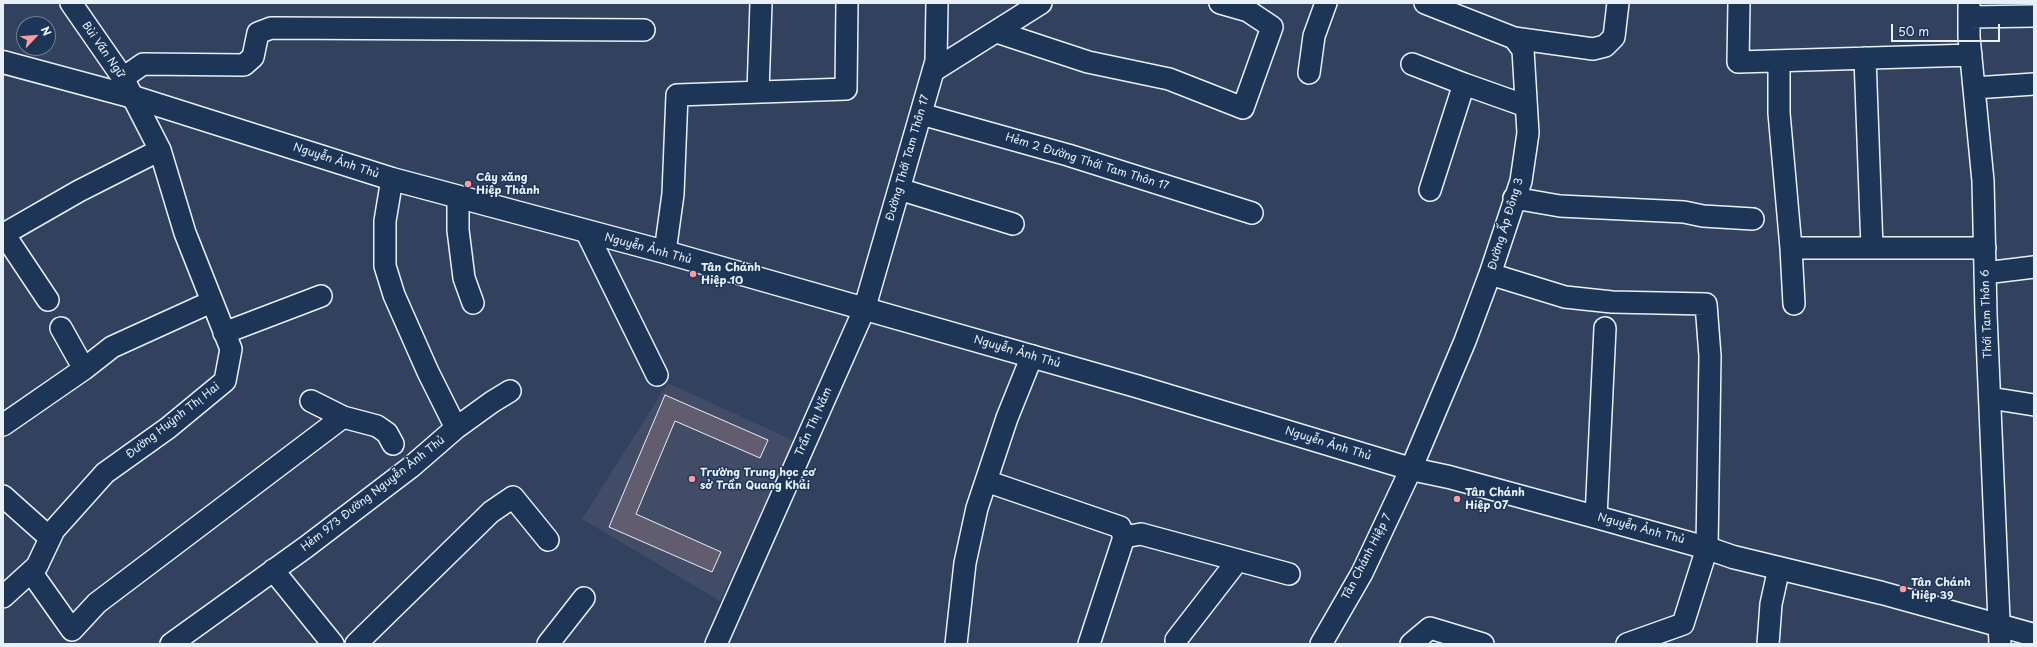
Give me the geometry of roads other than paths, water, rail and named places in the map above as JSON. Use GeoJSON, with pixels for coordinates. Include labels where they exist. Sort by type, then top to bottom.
{"type":"FeatureCollection","features":[{"type":"Feature","properties":{"kind":"main road","name":"Nguyễn Ảnh Thủ"},"geometry":{"type":"LineString","coordinates":[[3,62],[134,97],[392,179],[587,233],[665,252],[864,310],[1032,356],[1410,469],[1449,477],[1596,517],[1707,548],[1733,557],[1882,593],[2001,635],[2034,635]]}},
{"type":"Feature","properties":{"kind":"street","name":"Bùi Văn Ngữ"},"geometry":{"type":"LineString","coordinates":[[71,3],[123,78],[134,97]]}},
{"type":"Feature","properties":{"kind":"street"},"geometry":{"type":"LineString","coordinates":[[758,92],[761,3]]}},
{"type":"Feature","properties":{"kind":"street"},"geometry":{"type":"LineString","coordinates":[[665,252],[673,194],[677,95],[846,89],[847,3]]}},
{"type":"Feature","properties":{"kind":"street","name":"Đường Thới Tam Thôn 17"},"geometry":{"type":"LineString","coordinates":[[864,310],[936,61],[937,3]]}},
{"type":"Feature","properties":{"kind":"street"},"geometry":{"type":"LineString","coordinates":[[933,71],[1041,3]]}},
{"type":"Feature","properties":{"kind":"street"},"geometry":{"type":"LineString","coordinates":[[997,32],[1088,62],[1169,79],[1243,108],[1272,27],[1248,12],[1220,3]]}},
{"type":"Feature","properties":{"kind":"street"},"geometry":{"type":"LineString","coordinates":[[1309,73],[1314,36],[1326,3]]}},
{"type":"Feature","properties":{"kind":"street"},"geometry":{"type":"LineString","coordinates":[[1425,3],[1514,38],[1593,49],[1605,46],[1614,37],[1618,3]]}},
{"type":"Feature","properties":{"kind":"street"},"geometry":{"type":"LineString","coordinates":[[1739,3],[1738,62],[1971,55]]}},
{"type":"Feature","properties":{"kind":"street"},"geometry":{"type":"LineString","coordinates":[[1969,10],[2034,16]]}},
{"type":"Feature","properties":{"kind":"street","name":"Thới Tam Thôn 6"},"geometry":{"type":"LineString","coordinates":[[1969,10],[1971,55],[1983,182],[1985,273],[2001,635]]}},
{"type":"Feature","properties":{"kind":"street"},"geometry":{"type":"LineString","coordinates":[[123,78],[143,64],[244,65],[253,57],[258,33],[272,28],[644,30]]}},
{"type":"Feature","properties":{"kind":"street","name":"Đường Ấp Đông 3"},"geometry":{"type":"LineString","coordinates":[[1410,469],[1465,341],[1490,274],[1514,198],[1521,181],[1528,133],[1523,50],[1514,38]]}},
{"type":"Feature","properties":{"kind":"street"},"geometry":{"type":"LineString","coordinates":[[1865,58],[1872,248]]}},
{"type":"Feature","properties":{"kind":"street"},"geometry":{"type":"LineString","coordinates":[[1779,61],[1779,113],[1791,248],[1794,304]]}},
{"type":"Feature","properties":{"kind":"street"},"geometry":{"type":"LineString","coordinates":[[1412,64],[1526,106]]}},
{"type":"Feature","properties":{"kind":"street"},"geometry":{"type":"LineString","coordinates":[[1430,190],[1464,84]]}},
{"type":"Feature","properties":{"kind":"street"},"geometry":{"type":"LineString","coordinates":[[1974,88],[2034,84]]}},
{"type":"Feature","properties":{"kind":"street","name":"Đường Huỳnh Thị Hai"},"geometry":{"type":"LineString","coordinates":[[3,597],[37,566],[54,530],[105,473],[168,428],[225,381],[231,349],[211,302],[185,233],[160,150],[134,97]]}},
{"type":"Feature","properties":{"kind":"street","name":"Hẻm 2 Đường Thới Tam Thôn 17"},"geometry":{"type":"LineString","coordinates":[[921,114],[1068,155],[1252,213]]}},
{"type":"Feature","properties":{"kind":"street"},"geometry":{"type":"LineString","coordinates":[[48,300],[4,234],[79,191],[160,150]]}},
{"type":"Feature","properties":{"kind":"street"},"geometry":{"type":"LineString","coordinates":[[392,179],[385,221],[385,266],[394,295],[428,372],[456,428]]}},
{"type":"Feature","properties":{"kind":"street"},"geometry":{"type":"LineString","coordinates":[[899,189],[1013,224]]}},
{"type":"Feature","properties":{"kind":"street"},"geometry":{"type":"LineString","coordinates":[[458,197],[458,230],[464,278],[473,303]]}},
{"type":"Feature","properties":{"kind":"street"},"geometry":{"type":"LineString","coordinates":[[1514,198],[1560,206],[1684,212],[1703,216],[1753,219]]}},
{"type":"Feature","properties":{"kind":"street"},"geometry":{"type":"LineString","coordinates":[[587,233],[657,375]]}},
{"type":"Feature","properties":{"kind":"street"},"geometry":{"type":"LineString","coordinates":[[1791,248],[1985,248]]}},
{"type":"Feature","properties":{"kind":"street"},"geometry":{"type":"LineString","coordinates":[[1985,273],[2034,267]]}},
{"type":"Feature","properties":{"kind":"street"},"geometry":{"type":"LineString","coordinates":[[1490,274],[1566,297],[1612,302],[1706,304],[1710,356],[1707,548],[1683,624],[1627,644]]}},
{"type":"Feature","properties":{"kind":"street"},"geometry":{"type":"LineString","coordinates":[[224,333],[321,296]]}},
{"type":"Feature","properties":{"kind":"street"},"geometry":{"type":"LineString","coordinates":[[3,425],[84,369],[112,347],[211,302]]}},
{"type":"Feature","properties":{"kind":"street","name":"Trần Thị Năm"},"geometry":{"type":"LineString","coordinates":[[716,644],[864,310]]}},
{"type":"Feature","properties":{"kind":"street"},"geometry":{"type":"LineString","coordinates":[[61,328],[84,369]]}},
{"type":"Feature","properties":{"kind":"street"},"geometry":{"type":"LineString","coordinates":[[1596,517],[1605,328]]}},
{"type":"Feature","properties":{"kind":"street"},"geometry":{"type":"LineString","coordinates":[[956,644],[965,563],[977,508],[1008,418],[1032,356]]}},
{"type":"Feature","properties":{"kind":"street","name":"Hẻm 973 Đường Nguyễn Ảnh Thủ"},"geometry":{"type":"LineString","coordinates":[[171,644],[411,467],[456,428],[510,391]]}},
{"type":"Feature","properties":{"kind":"street"},"geometry":{"type":"LineString","coordinates":[[1990,398],[2034,405]]}},
{"type":"Feature","properties":{"kind":"street"},"geometry":{"type":"LineString","coordinates":[[311,401],[343,417],[377,426],[387,433],[393,444]]}},
{"type":"Feature","properties":{"kind":"street"},"geometry":{"type":"LineString","coordinates":[[31,572],[77,637],[97,603],[343,417]]}},
{"type":"Feature","properties":{"kind":"street","name":"Tân Chánh Hiệp 7"},"geometry":{"type":"LineString","coordinates":[[1321,644],[1362,573],[1410,469]]}},
{"type":"Feature","properties":{"kind":"street"},"geometry":{"type":"LineString","coordinates":[[986,481],[1120,526],[1124,537],[1089,644]]}},
{"type":"Feature","properties":{"kind":"street"},"geometry":{"type":"LineString","coordinates":[[3,496],[50,538]]}},
{"type":"Feature","properties":{"kind":"street"},"geometry":{"type":"LineString","coordinates":[[356,644],[491,512],[513,497],[548,540]]}},
{"type":"Feature","properties":{"kind":"street"},"geometry":{"type":"LineString","coordinates":[[1124,537],[1141,534],[1289,574]]}},
{"type":"Feature","properties":{"kind":"street"},"geometry":{"type":"LineString","coordinates":[[1176,640],[1238,560]]}},
{"type":"Feature","properties":{"kind":"street"},"geometry":{"type":"LineString","coordinates":[[1768,644],[1771,604],[1779,568]]}},
{"type":"Feature","properties":{"kind":"street"},"geometry":{"type":"LineString","coordinates":[[273,570],[333,644]]}},
{"type":"Feature","properties":{"kind":"street"},"geometry":{"type":"LineString","coordinates":[[548,644],[584,598]]}},
{"type":"Feature","properties":{"kind":"street"},"geometry":{"type":"LineString","coordinates":[[1411,644],[1430,628],[1483,644]]}},
{"type":"Feature","properties":{"kind":"place","name":"Cây xăng Hiệp Thành"},"geometry":{"type":"Point","coordinates":[468,184]}},
{"type":"Feature","properties":{"kind":"place","name":"Tân Chánh Hiệp 10"},"geometry":{"type":"Point","coordinates":[693,274]}},
{"type":"Feature","properties":{"kind":"place","name":"Trường Trung học cơ sở Trần Quang Khải"},"geometry":{"type":"Point","coordinates":[692,479]}},
{"type":"Feature","properties":{"kind":"place","name":"Tân Chánh Hiệp 07"},"geometry":{"type":"Point","coordinates":[1457,499]}},
{"type":"Feature","properties":{"kind":"place","name":"Tân Chánh Hiệp 39"},"geometry":{"type":"Point","coordinates":[1903,589]}}]}
